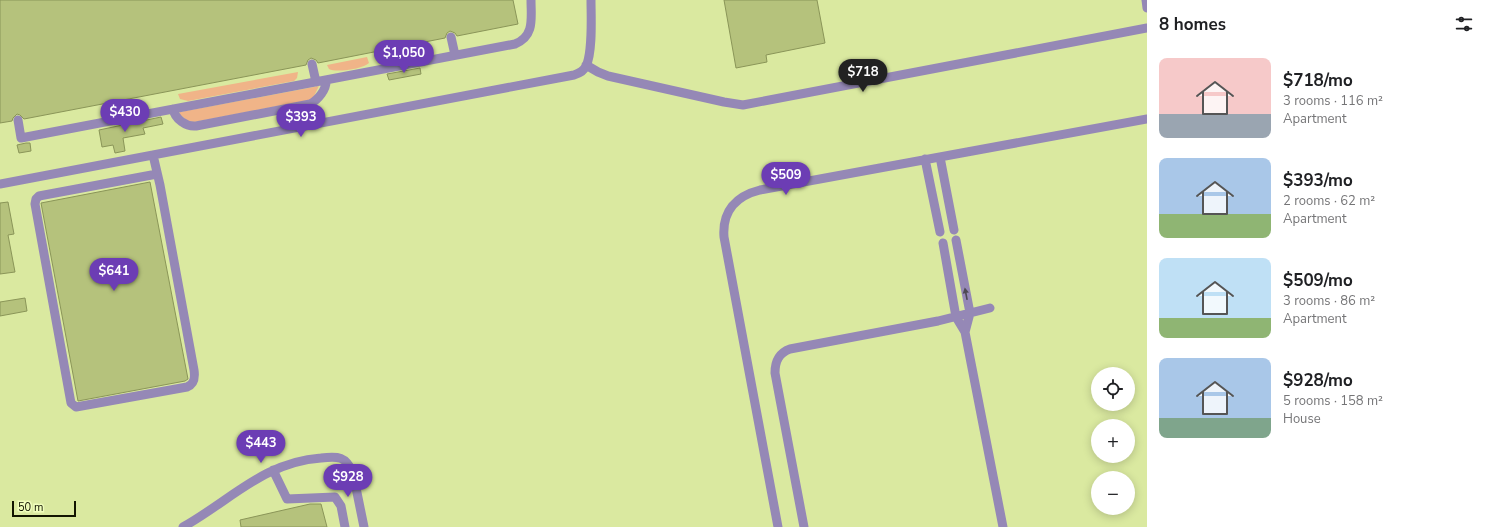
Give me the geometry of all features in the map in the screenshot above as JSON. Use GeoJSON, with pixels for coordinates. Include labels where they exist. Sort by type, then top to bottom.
{"type":"FeatureCollection","features":[{"type":"Feature","properties":{"kind":"street"},"geometry":{"type":"LineString","coordinates":[[18,120],[21,138],[515,44],[524,40],[530,30],[531,0]]}},
{"type":"Feature","properties":{"kind":"street"},"geometry":{"type":"LineString","coordinates":[[0,184],[571,76],[580,73],[586,65],[590,53],[591,0]]}},
{"type":"Feature","properties":{"kind":"street"},"geometry":{"type":"LineString","coordinates":[[1146,0],[1147,8]]}},
{"type":"Feature","properties":{"kind":"street"},"geometry":{"type":"LineString","coordinates":[[586,65],[608,76],[724,102],[742,104],[1147,28]]}},
{"type":"Feature","properties":{"kind":"street"},"geometry":{"type":"LineString","coordinates":[[451,37],[455,55]]}},
{"type":"Feature","properties":{"kind":"street"},"geometry":{"type":"LineString","coordinates":[[312,64],[316,82]]}},
{"type":"Feature","properties":{"kind":"street"},"geometry":{"type":"LineString","coordinates":[[173,109],[176,118],[191,126],[218,122],[310,104],[320,95],[326,85],[326,80]]}},
{"type":"Feature","properties":{"kind":"street"},"geometry":{"type":"LineString","coordinates":[[778,527],[724,237],[726,218],[732,206],[741,198],[752,192],[1147,119]]}},
{"type":"Feature","properties":{"kind":"street"},"geometry":{"type":"LineString","coordinates":[[153,155],[160,185],[194,370],[193,382],[187,387],[76,407],[72,403],[35,204],[36,199],[39,196],[157,174]]}},
{"type":"Feature","properties":{"kind":"street"},"geometry":{"type":"LineString","coordinates":[[940,157],[954,230]]}},
{"type":"Feature","properties":{"kind":"street"},"geometry":{"type":"LineString","coordinates":[[925,159],[940,232]]}},
{"type":"Feature","properties":{"kind":"street"},"geometry":{"type":"LineString","coordinates":[[956,240],[970,313],[965,332]]}},
{"type":"Feature","properties":{"kind":"street"},"geometry":{"type":"LineString","coordinates":[[943,243],[956,316],[965,332],[1003,527]]}},
{"type":"Feature","properties":{"kind":"street"},"geometry":{"type":"LineString","coordinates":[[804,527],[775,373],[776,364],[780,355],[790,349],[990,308]]}},
{"type":"Feature","properties":{"kind":"street"},"geometry":{"type":"LineString","coordinates":[[183,527],[254,480],[273,470],[295,462],[335,457],[345,460],[351,466],[364,527]]}},
{"type":"Feature","properties":{"kind":"street"},"geometry":{"type":"LineString","coordinates":[[273,470],[287,499],[335,497],[341,506],[345,527]]}},
{"type":"Feature","properties":{"kind":"shaded area"},"geometry":{"type":"Polygon","coordinates":[[[0,0],[1147,0],[1147,527],[0,527],[0,0]]]}},
{"type":"Feature","properties":{"kind":"shaded area"},"geometry":{"type":"Polygon","coordinates":[[[367,57],[369,63],[356,69],[337,71],[329,69],[327,65],[367,57]]]}},
{"type":"Feature","properties":{"kind":"shaded area"},"geometry":{"type":"Polygon","coordinates":[[[298,72],[297,78],[294,81],[188,101],[180,99],[178,94],[298,72]]]}},
{"type":"Feature","properties":{"kind":"shaded area"},"geometry":{"type":"Polygon","coordinates":[[[319,86],[314,96],[310,100],[194,122],[188,121],[179,114],[180,112],[319,86]]]}},
{"type":"Feature","properties":{"kind":"building"},"geometry":{"type":"Polygon","coordinates":[[[0,0],[513,0],[518,24],[457,36],[455,33],[450,31],[447,33],[445,38],[318,63],[316,60],[311,58],[308,60],[306,65],[24,119],[17,114],[12,121],[0,123],[0,0]]]}},
{"type":"Feature","properties":{"kind":"building"},"geometry":{"type":"Polygon","coordinates":[[[724,0],[817,0],[825,43],[766,55],[767,62],[736,68],[724,0]]]}},
{"type":"Feature","properties":{"kind":"building"},"geometry":{"type":"Polygon","coordinates":[[[420,68],[421,74],[389,80],[387,74],[420,68]]]}},
{"type":"Feature","properties":{"kind":"building"},"geometry":{"type":"Polygon","coordinates":[[[161,117],[163,124],[143,128],[145,134],[123,138],[125,151],[115,153],[113,145],[102,147],[99,130],[161,117]]]}},
{"type":"Feature","properties":{"kind":"building"},"geometry":{"type":"Polygon","coordinates":[[[30,143],[31,151],[19,153],[17,145],[30,143]]]}},
{"type":"Feature","properties":{"kind":"building"},"geometry":{"type":"Polygon","coordinates":[[[150,182],[188,379],[185,381],[78,401],[41,203],[150,182]]]}},
{"type":"Feature","properties":{"kind":"building"},"geometry":{"type":"Polygon","coordinates":[[[8,202],[14,234],[8,235],[15,272],[0,274],[0,203],[8,202]]]}},
{"type":"Feature","properties":{"kind":"building"},"geometry":{"type":"Polygon","coordinates":[[[25,298],[27,311],[0,316],[0,302],[25,298]]]}},
{"type":"Feature","properties":{"kind":"building"},"geometry":{"type":"Polygon","coordinates":[[[310,504],[321,504],[327,527],[241,527],[240,520],[310,504]]]}}]}
